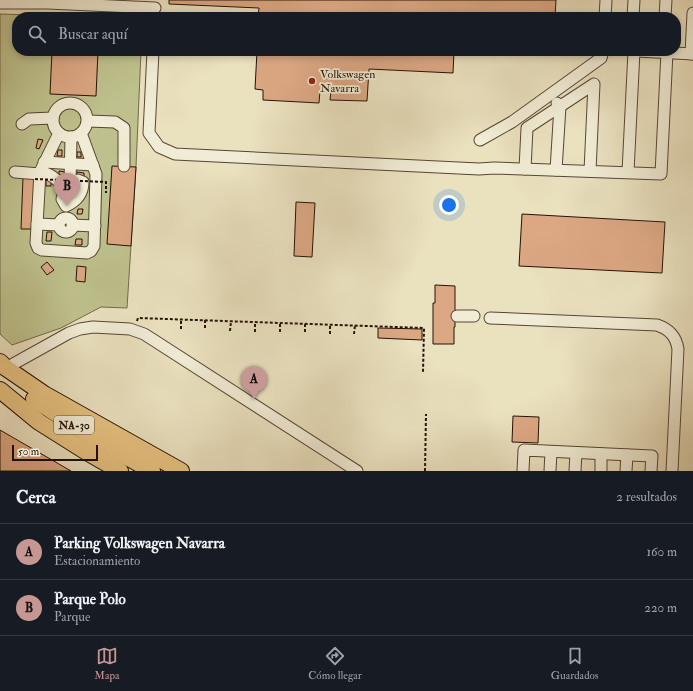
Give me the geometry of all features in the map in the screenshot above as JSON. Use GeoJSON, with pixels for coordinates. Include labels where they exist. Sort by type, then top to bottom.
{"type":"FeatureCollection","features":[{"type":"Feature","properties":{"kind":"highway","name":"NA-30"},"geometry":{"type":"LineString","coordinates":[[2,367],[22,391],[95,439],[152,471]]}},
{"type":"Feature","properties":{"kind":"highway"},"geometry":{"type":"LineString","coordinates":[[2,367],[44,394],[181,471]]}},
{"type":"Feature","properties":{"kind":"highway"},"geometry":{"type":"LineString","coordinates":[[0,390],[39,422],[120,471]]}},
{"type":"Feature","properties":{"kind":"lane"},"geometry":{"type":"LineString","coordinates":[[605,12],[606,0]]}},
{"type":"Feature","properties":{"kind":"lane"},"geometry":{"type":"LineString","coordinates":[[633,12],[634,0]]}},
{"type":"Feature","properties":{"kind":"lane"},"geometry":{"type":"LineString","coordinates":[[665,12],[666,0]]}},
{"type":"Feature","properties":{"kind":"lane"},"geometry":{"type":"LineString","coordinates":[[0,3],[48,1],[83,2],[155,8]]}},
{"type":"Feature","properties":{"kind":"lane"},"geometry":{"type":"LineString","coordinates":[[681,53],[692,54],[693,13]]}},
{"type":"Feature","properties":{"kind":"lane"},"geometry":{"type":"LineString","coordinates":[[153,56],[149,133],[159,147],[175,154],[479,169],[525,169],[661,174],[667,56]]}},
{"type":"Feature","properties":{"kind":"lane"},"geometry":{"type":"LineString","coordinates":[[480,140],[512,122],[601,58],[602,56]]}},
{"type":"Feature","properties":{"kind":"lane"},"geometry":{"type":"LineString","coordinates":[[628,172],[636,56]]}},
{"type":"Feature","properties":{"kind":"lane"},"geometry":{"type":"LineString","coordinates":[[525,169],[527,128],[594,84],[590,171]]}},
{"type":"Feature","properties":{"kind":"lane"},"geometry":{"type":"LineString","coordinates":[[551,94],[560,106],[556,170]]}},
{"type":"Feature","properties":{"kind":"lane"},"geometry":{"type":"LineString","coordinates":[[71,102],[84,108],[87,114],[88,122],[86,128],[76,135],[68,137],[59,133],[53,124],[53,118],[59,106],[64,103],[71,102]]}},
{"type":"Feature","properties":{"kind":"lane"},"geometry":{"type":"LineString","coordinates":[[22,124],[28,118],[53,118]]}},
{"type":"Feature","properties":{"kind":"lane"},"geometry":{"type":"LineString","coordinates":[[88,122],[115,122],[124,128],[124,166]]}},
{"type":"Feature","properties":{"kind":"lane"},"geometry":{"type":"LineString","coordinates":[[59,133],[40,172],[36,243],[38,248],[42,250],[87,253],[91,251],[94,246],[96,174],[93,165],[76,135]]}},
{"type":"Feature","properties":{"kind":"lane"},"geometry":{"type":"LineString","coordinates":[[76,135],[67,186],[62,199],[70,203],[96,200]]}},
{"type":"Feature","properties":{"kind":"lane"},"geometry":{"type":"LineString","coordinates":[[40,172],[70,164],[93,165]]}},
{"type":"Feature","properties":{"kind":"lane"},"geometry":{"type":"LineString","coordinates":[[15,172],[47,173],[67,186]]}},
{"type":"Feature","properties":{"kind":"lane"},"geometry":{"type":"LineString","coordinates":[[67,186],[78,180],[82,182],[83,188],[78,199],[70,203]]}},
{"type":"Feature","properties":{"kind":"lane"},"geometry":{"type":"LineString","coordinates":[[65,252],[65,225],[70,203]]}},
{"type":"Feature","properties":{"kind":"lane"},"geometry":{"type":"LineString","coordinates":[[37,224],[95,226]]}},
{"type":"Feature","properties":{"kind":"lane"},"geometry":{"type":"LineString","coordinates":[[457,316],[474,314],[656,325],[665,328],[672,333],[676,338],[678,349],[672,471]]}},
{"type":"Feature","properties":{"kind":"lane"},"geometry":{"type":"LineString","coordinates":[[2,367],[80,328],[93,327],[130,329],[144,334],[156,341],[356,471]]}},
{"type":"Feature","properties":{"kind":"lane"},"geometry":{"type":"LineString","coordinates":[[523,471],[524,450],[652,456],[652,471]]}},
{"type":"Feature","properties":{"kind":"lane"},"geometry":{"type":"LineString","coordinates":[[550,471],[551,452]]}},
{"type":"Feature","properties":{"kind":"lane"},"geometry":{"type":"LineString","coordinates":[[575,471],[576,453]]}},
{"type":"Feature","properties":{"kind":"lane"},"geometry":{"type":"LineString","coordinates":[[601,454],[601,471]]}},
{"type":"Feature","properties":{"kind":"lane"},"geometry":{"type":"LineString","coordinates":[[626,471],[627,455]]}},
{"type":"Feature","properties":{"kind":"path"},"geometry":{"type":"LineString","coordinates":[[40,172],[106,182],[106,193]]}},
{"type":"Feature","properties":{"kind":"path"},"geometry":{"type":"LineString","coordinates":[[130,329],[130,324],[137,324],[138,318],[424,328],[423,372]]}},
{"type":"Feature","properties":{"kind":"path"},"geometry":{"type":"LineString","coordinates":[[181,320],[181,329]]}},
{"type":"Feature","properties":{"kind":"path"},"geometry":{"type":"LineString","coordinates":[[205,320],[206,330]]}},
{"type":"Feature","properties":{"kind":"path"},"geometry":{"type":"LineString","coordinates":[[230,331],[231,321]]}},
{"type":"Feature","properties":{"kind":"path"},"geometry":{"type":"LineString","coordinates":[[255,332],[256,322]]}},
{"type":"Feature","properties":{"kind":"path"},"geometry":{"type":"LineString","coordinates":[[280,323],[280,332]]}},
{"type":"Feature","properties":{"kind":"path"},"geometry":{"type":"LineString","coordinates":[[305,324],[305,333]]}},
{"type":"Feature","properties":{"kind":"path"},"geometry":{"type":"LineString","coordinates":[[330,324],[330,334]]}},
{"type":"Feature","properties":{"kind":"path"},"geometry":{"type":"LineString","coordinates":[[354,334],[355,325]]}},
{"type":"Feature","properties":{"kind":"path"},"geometry":{"type":"LineString","coordinates":[[425,471],[426,414]]}},
{"type":"Feature","properties":{"kind":"green space"},"geometry":{"type":"Polygon","coordinates":[[[0,14],[12,14],[12,56],[141,56],[136,167],[127,308],[101,307],[61,328],[12,345],[0,334],[0,14]]]}},
{"type":"Feature","properties":{"kind":"building"},"geometry":{"type":"Polygon","coordinates":[[[169,0],[556,0],[555,12],[259,12],[259,8],[169,4],[169,0]]]}},
{"type":"Feature","properties":{"kind":"building"},"geometry":{"type":"Polygon","coordinates":[[[52,56],[98,56],[96,96],[50,94],[52,56]]]}},
{"type":"Feature","properties":{"kind":"building","name":"Volkswagen Navarra"},"geometry":{"type":"Polygon","coordinates":[[[257,56],[454,56],[453,73],[369,69],[367,101],[330,100],[331,91],[320,91],[319,103],[263,100],[263,90],[255,89],[257,56]]]}},
{"type":"Feature","properties":{"kind":"building"},"geometry":{"type":"Polygon","coordinates":[[[38,139],[43,140],[39,149],[36,148],[38,139]]]}},
{"type":"Feature","properties":{"kind":"building"},"geometry":{"type":"Polygon","coordinates":[[[58,150],[62,150],[62,156],[57,156],[58,150]]]}},
{"type":"Feature","properties":{"kind":"building"},"geometry":{"type":"Polygon","coordinates":[[[77,152],[81,152],[81,157],[77,157],[77,152]]]}},
{"type":"Feature","properties":{"kind":"building"},"geometry":{"type":"Polygon","coordinates":[[[112,166],[136,167],[131,246],[107,244],[112,166]]]}},
{"type":"Feature","properties":{"kind":"building"},"geometry":{"type":"Polygon","coordinates":[[[59,171],[66,172],[66,176],[59,175],[59,171]]]}},
{"type":"Feature","properties":{"kind":"building"},"geometry":{"type":"Polygon","coordinates":[[[77,172],[84,173],[84,177],[77,176],[77,172]]]}},
{"type":"Feature","properties":{"kind":"building"},"geometry":{"type":"Polygon","coordinates":[[[23,177],[35,177],[32,229],[21,229],[23,177]]]}},
{"type":"Feature","properties":{"kind":"building"},"geometry":{"type":"Polygon","coordinates":[[[46,180],[51,180],[51,186],[46,186],[46,180]]]}},
{"type":"Feature","properties":{"kind":"building"},"geometry":{"type":"Polygon","coordinates":[[[296,202],[315,203],[312,257],[294,256],[296,202]]]}},
{"type":"Feature","properties":{"kind":"building"},"geometry":{"type":"Polygon","coordinates":[[[78,209],[83,209],[82,214],[77,214],[78,209]]]}},
{"type":"Feature","properties":{"kind":"building"},"geometry":{"type":"Polygon","coordinates":[[[522,214],[665,222],[662,273],[519,266],[522,214]]]}},
{"type":"Feature","properties":{"kind":"building"},"geometry":{"type":"Polygon","coordinates":[[[47,232],[52,232],[51,241],[46,241],[47,232]]]}},
{"type":"Feature","properties":{"kind":"building"},"geometry":{"type":"Polygon","coordinates":[[[76,239],[82,239],[82,245],[75,245],[76,239]]]}},
{"type":"Feature","properties":{"kind":"building"},"geometry":{"type":"Polygon","coordinates":[[[47,262],[54,270],[47,275],[41,267],[47,262]]]}},
{"type":"Feature","properties":{"kind":"building"},"geometry":{"type":"Polygon","coordinates":[[[77,266],[86,267],[85,282],[76,281],[77,266]]]}},
{"type":"Feature","properties":{"kind":"building"},"geometry":{"type":"Polygon","coordinates":[[[435,285],[455,286],[454,344],[433,344],[433,303],[435,303],[435,285]]]}},
{"type":"Feature","properties":{"kind":"building"},"geometry":{"type":"Polygon","coordinates":[[[378,328],[422,329],[422,340],[378,338],[378,328]]]}},
{"type":"Feature","properties":{"kind":"building"},"geometry":{"type":"Polygon","coordinates":[[[513,416],[539,417],[538,443],[512,442],[513,416]]]}},
{"type":"Feature","properties":{"kind":"building"},"geometry":{"type":"Polygon","coordinates":[[[0,430],[71,471],[0,471],[0,430]]]}},
{"type":"Feature","properties":{"kind":"place","name":"Volkswagen Navarra"},"geometry":{"type":"Point","coordinates":[312,81]}},
{"type":"Feature","properties":{"kind":"place","name":"Parque Polo"},"geometry":{"type":"Point","coordinates":[67,206]}},
{"type":"Feature","properties":{"kind":"place","name":"Parking Volkswagen Navarra"},"geometry":{"type":"Point","coordinates":[254,399]}}]}
